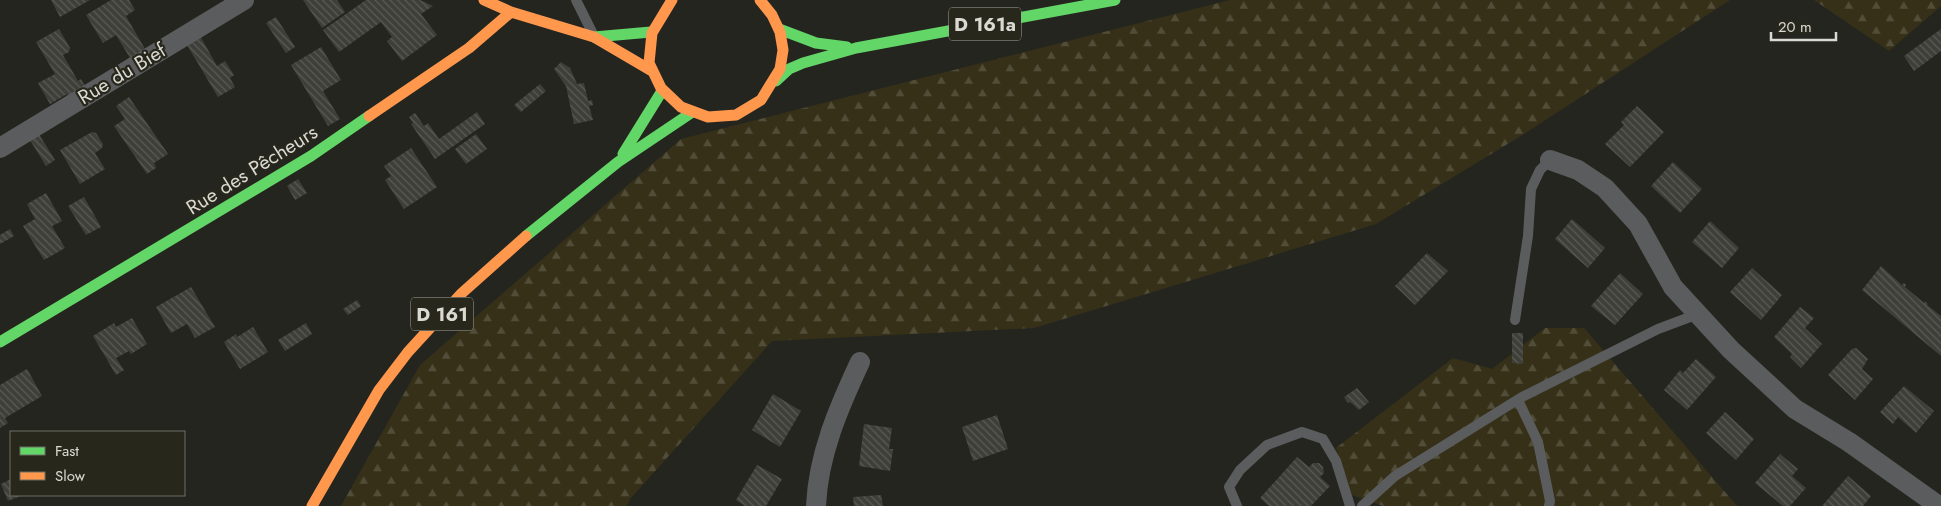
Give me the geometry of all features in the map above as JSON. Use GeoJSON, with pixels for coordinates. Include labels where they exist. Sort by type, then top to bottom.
{"type":"FeatureCollection","features":[{"type":"Feature","properties":{"kind":"main road"},"geometry":{"type":"LineString","coordinates":[[484,0],[511,12],[594,37],[652,71]]}},
{"type":"Feature","properties":{"kind":"main road"},"geometry":{"type":"LineString","coordinates":[[672,0],[660,13],[651,32],[648,52],[652,71],[662,91],[674,103],[691,113],[710,118],[730,116],[749,110],[764,97],[776,81],[782,64],[783,46],[779,29],[771,12],[760,0]]}},
{"type":"Feature","properties":{"kind":"main road","name":"D 161a"},"geometry":{"type":"LineString","coordinates":[[776,81],[789,69],[803,63],[856,48],[1115,0]]}},
{"type":"Feature","properties":{"kind":"main road","name":"Rue des Pêcheurs"},"geometry":{"type":"LineString","coordinates":[[0,342],[91,290],[311,156],[469,48],[511,12]]}},
{"type":"Feature","properties":{"kind":"main road","name":"D 161a"},"geometry":{"type":"LineString","coordinates":[[779,29],[816,43],[856,48]]}},
{"type":"Feature","properties":{"kind":"main road"},"geometry":{"type":"LineString","coordinates":[[594,37],[651,32]]}},
{"type":"Feature","properties":{"kind":"main road"},"geometry":{"type":"LineString","coordinates":[[618,162],[662,91]]}},
{"type":"Feature","properties":{"kind":"main road","name":"D 161"},"geometry":{"type":"LineString","coordinates":[[312,506],[379,390],[408,352],[462,293],[500,258],[618,162],[691,113]]}},
{"type":"Feature","properties":{"kind":"street","name":"Rue du Bief"},"geometry":{"type":"LineString","coordinates":[[0,148],[244,0]]}},
{"type":"Feature","properties":{"kind":"street"},"geometry":{"type":"LineString","coordinates":[[1550,160],[1578,170],[1612,195],[1638,224],[1673,287],[1731,350],[1795,409],[1849,442],[1938,506]]}},
{"type":"Feature","properties":{"kind":"street"},"geometry":{"type":"LineString","coordinates":[[816,506],[829,438],[842,401],[860,362]]}},
{"type":"Feature","properties":{"kind":"lane"},"geometry":{"type":"LineString","coordinates":[[576,0],[594,37]]}},
{"type":"Feature","properties":{"kind":"lane"},"geometry":{"type":"LineString","coordinates":[[1515,320],[1528,236],[1531,189],[1540,170],[1550,160]]}},
{"type":"Feature","properties":{"kind":"lane"},"geometry":{"type":"LineString","coordinates":[[1362,506],[1395,476],[1518,400],[1658,329],[1698,314]]}},
{"type":"Feature","properties":{"kind":"lane"},"geometry":{"type":"LineString","coordinates":[[1518,400],[1538,442],[1550,502],[1549,506]]}},
{"type":"Feature","properties":{"kind":"lane"},"geometry":{"type":"LineString","coordinates":[[1237,506],[1230,487],[1240,470],[1267,445],[1302,432],[1323,439],[1336,461],[1350,506]]}},
{"type":"Feature","properties":{"kind":"green space"},"geometry":{"type":"Polygon","coordinates":[[[1230,0],[1730,0],[1524,134],[1376,224],[1034,328],[772,341],[630,499],[627,506],[341,506],[420,365],[681,139],[1230,0]]]}},
{"type":"Feature","properties":{"kind":"green space"},"geometry":{"type":"Polygon","coordinates":[[[1814,0],[1941,0],[1941,6],[1889,51],[1814,0]]]}},
{"type":"Feature","properties":{"kind":"green space"},"geometry":{"type":"Polygon","coordinates":[[[1545,328],[1584,328],[1737,506],[1383,506],[1352,495],[1336,448],[1453,358],[1492,369],[1545,328]]]}},
{"type":"Feature","properties":{"kind":"building"},"geometry":{"type":"Polygon","coordinates":[[[51,0],[90,0],[60,17],[51,0]]]}},
{"type":"Feature","properties":{"kind":"building"},"geometry":{"type":"Polygon","coordinates":[[[111,0],[129,0],[135,10],[126,16],[145,49],[130,58],[116,35],[103,43],[86,15],[111,0]]]}},
{"type":"Feature","properties":{"kind":"building"},"geometry":{"type":"Polygon","coordinates":[[[303,0],[337,0],[345,12],[322,28],[303,0]]]}},
{"type":"Feature","properties":{"kind":"building"},"geometry":{"type":"Polygon","coordinates":[[[366,0],[420,0],[433,6],[421,14],[437,35],[402,61],[387,41],[392,37],[381,22],[339,52],[323,30],[366,0]]]}},
{"type":"Feature","properties":{"kind":"building"},"geometry":{"type":"Polygon","coordinates":[[[276,17],[295,47],[286,53],[266,23],[276,17]]]}},
{"type":"Feature","properties":{"kind":"building"},"geometry":{"type":"Polygon","coordinates":[[[59,29],[70,48],[69,52],[63,55],[78,81],[81,79],[85,86],[68,97],[67,94],[50,104],[38,83],[55,74],[36,42],[59,29]]]}},
{"type":"Feature","properties":{"kind":"building"},"geometry":{"type":"Polygon","coordinates":[[[1941,29],[1941,51],[1914,71],[1904,56],[1941,29]]]}},
{"type":"Feature","properties":{"kind":"building"},"geometry":{"type":"Polygon","coordinates":[[[198,32],[217,66],[225,61],[234,75],[230,78],[235,87],[218,97],[184,40],[198,32]]]}},
{"type":"Feature","properties":{"kind":"building"},"geometry":{"type":"Polygon","coordinates":[[[321,47],[341,80],[323,91],[340,119],[328,126],[291,65],[321,47]]]}},
{"type":"Feature","properties":{"kind":"building"},"geometry":{"type":"Polygon","coordinates":[[[561,62],[570,68],[577,84],[584,83],[588,101],[592,100],[593,105],[589,106],[593,120],[574,124],[566,86],[554,69],[561,62]]]}},
{"type":"Feature","properties":{"kind":"building"},"geometry":{"type":"Polygon","coordinates":[[[540,84],[546,91],[521,112],[514,105],[540,84]]]}},
{"type":"Feature","properties":{"kind":"building"},"geometry":{"type":"Polygon","coordinates":[[[129,97],[168,154],[154,163],[156,168],[147,174],[114,126],[125,119],[116,106],[129,97]]]}},
{"type":"Feature","properties":{"kind":"building"},"geometry":{"type":"Polygon","coordinates":[[[1637,106],[1664,132],[1630,167],[1605,144],[1624,125],[1621,122],[1637,106]]]}},
{"type":"Feature","properties":{"kind":"building"},"geometry":{"type":"Polygon","coordinates":[[[477,112],[485,124],[435,159],[411,124],[413,123],[409,117],[415,113],[424,126],[428,123],[439,139],[477,112]]]}},
{"type":"Feature","properties":{"kind":"building"},"geometry":{"type":"Polygon","coordinates":[[[37,131],[55,160],[46,166],[28,137],[37,131]]]}},
{"type":"Feature","properties":{"kind":"building"},"geometry":{"type":"Polygon","coordinates":[[[92,132],[96,133],[103,144],[102,148],[95,153],[105,169],[80,184],[60,150],[92,132]]]}},
{"type":"Feature","properties":{"kind":"building"},"geometry":{"type":"Polygon","coordinates":[[[476,134],[487,149],[466,164],[455,149],[476,134]]]}},
{"type":"Feature","properties":{"kind":"building"},"geometry":{"type":"Polygon","coordinates":[[[411,148],[437,187],[404,209],[385,180],[391,176],[384,166],[411,148]]]}},
{"type":"Feature","properties":{"kind":"building"},"geometry":{"type":"Polygon","coordinates":[[[1673,162],[1702,189],[1680,213],[1651,186],[1673,162]]]}},
{"type":"Feature","properties":{"kind":"building"},"geometry":{"type":"Polygon","coordinates":[[[298,179],[307,193],[295,200],[287,186],[298,179]]]}},
{"type":"Feature","properties":{"kind":"building"},"geometry":{"type":"Polygon","coordinates":[[[46,193],[62,221],[52,226],[65,248],[44,260],[23,226],[35,219],[27,204],[46,193]]]}},
{"type":"Feature","properties":{"kind":"building"},"geometry":{"type":"Polygon","coordinates":[[[84,197],[101,227],[86,235],[68,206],[84,197]]]}},
{"type":"Feature","properties":{"kind":"building"},"geometry":{"type":"Polygon","coordinates":[[[1572,219],[1605,248],[1588,268],[1555,239],[1572,219]]]}},
{"type":"Feature","properties":{"kind":"building"},"geometry":{"type":"Polygon","coordinates":[[[1710,221],[1739,248],[1722,268],[1692,242],[1710,221]]]}},
{"type":"Feature","properties":{"kind":"building"},"geometry":{"type":"Polygon","coordinates":[[[10,229],[14,236],[0,244],[0,235],[10,229]]]}},
{"type":"Feature","properties":{"kind":"building"},"geometry":{"type":"Polygon","coordinates":[[[1427,253],[1448,271],[1415,305],[1395,286],[1427,253]]]}},
{"type":"Feature","properties":{"kind":"building"},"geometry":{"type":"Polygon","coordinates":[[[1881,266],[1902,285],[1904,283],[1905,287],[1924,303],[1925,301],[1927,305],[1941,316],[1941,356],[1862,290],[1881,266]]]}},
{"type":"Feature","properties":{"kind":"building"},"geometry":{"type":"Polygon","coordinates":[[[1752,268],[1782,295],[1761,320],[1730,292],[1752,268]]]}},
{"type":"Feature","properties":{"kind":"building"},"geometry":{"type":"Polygon","coordinates":[[[1620,273],[1643,294],[1615,325],[1591,306],[1620,273]]]}},
{"type":"Feature","properties":{"kind":"building"},"geometry":{"type":"Polygon","coordinates":[[[191,287],[215,327],[195,338],[187,324],[171,333],[156,307],[191,287]]]}},
{"type":"Feature","properties":{"kind":"building"},"geometry":{"type":"Polygon","coordinates":[[[357,300],[361,306],[348,315],[343,309],[357,300]]]}},
{"type":"Feature","properties":{"kind":"building"},"geometry":{"type":"Polygon","coordinates":[[[1800,307],[1814,318],[1805,328],[1822,344],[1801,368],[1790,357],[1792,354],[1774,337],[1800,307]]]}},
{"type":"Feature","properties":{"kind":"building"},"geometry":{"type":"Polygon","coordinates":[[[132,318],[147,344],[131,354],[129,351],[116,358],[124,370],[116,375],[93,336],[114,323],[116,327],[132,318]]]}},
{"type":"Feature","properties":{"kind":"building"},"geometry":{"type":"Polygon","coordinates":[[[306,323],[312,334],[285,351],[278,340],[306,323]]]}},
{"type":"Feature","properties":{"kind":"building"},"geometry":{"type":"Polygon","coordinates":[[[253,327],[268,352],[240,369],[224,342],[236,334],[237,337],[253,327]]]}},
{"type":"Feature","properties":{"kind":"building"},"geometry":{"type":"Polygon","coordinates":[[[1512,333],[1523,333],[1523,364],[1512,363],[1512,333]]]}},
{"type":"Feature","properties":{"kind":"building"},"geometry":{"type":"Polygon","coordinates":[[[1856,348],[1868,359],[1862,369],[1873,379],[1855,400],[1828,375],[1852,349],[1856,348]]]}},
{"type":"Feature","properties":{"kind":"building"},"geometry":{"type":"Polygon","coordinates":[[[1696,359],[1716,377],[1687,410],[1664,390],[1680,370],[1683,373],[1696,359]]]}},
{"type":"Feature","properties":{"kind":"building"},"geometry":{"type":"Polygon","coordinates":[[[27,369],[42,396],[5,418],[8,423],[0,428],[0,385],[27,369]]]}},
{"type":"Feature","properties":{"kind":"building"},"geometry":{"type":"Polygon","coordinates":[[[1904,386],[1934,411],[1916,433],[1898,417],[1893,424],[1880,412],[1904,386]]]}},
{"type":"Feature","properties":{"kind":"building"},"geometry":{"type":"Polygon","coordinates":[[[1357,388],[1369,402],[1359,410],[1350,402],[1348,403],[1344,397],[1357,388]]]}},
{"type":"Feature","properties":{"kind":"building"},"geometry":{"type":"Polygon","coordinates":[[[773,394],[801,411],[780,447],[752,430],[773,394]]]}},
{"type":"Feature","properties":{"kind":"building"},"geometry":{"type":"Polygon","coordinates":[[[1725,412],[1754,439],[1736,460],[1706,433],[1725,412]]]}},
{"type":"Feature","properties":{"kind":"building"},"geometry":{"type":"Polygon","coordinates":[[[997,415],[1008,449],[973,461],[962,427],[997,415]]]}},
{"type":"Feature","properties":{"kind":"building"},"geometry":{"type":"Polygon","coordinates":[[[864,424],[892,428],[889,449],[893,449],[890,471],[859,466],[864,424]]]}},
{"type":"Feature","properties":{"kind":"building"},"geometry":{"type":"Polygon","coordinates":[[[1780,454],[1798,469],[1792,476],[1806,488],[1790,506],[1783,506],[1755,483],[1780,454]]]}},
{"type":"Feature","properties":{"kind":"building"},"geometry":{"type":"Polygon","coordinates":[[[1297,457],[1309,467],[1313,463],[1319,463],[1323,467],[1324,473],[1320,477],[1330,486],[1311,506],[1269,506],[1260,498],[1297,457]]]}},
{"type":"Feature","properties":{"kind":"building"},"geometry":{"type":"Polygon","coordinates":[[[757,465],[782,479],[766,506],[745,506],[736,500],[757,465]]]}},
{"type":"Feature","properties":{"kind":"building"},"geometry":{"type":"Polygon","coordinates":[[[1848,476],[1871,496],[1863,506],[1822,506],[1848,476]]]}},
{"type":"Feature","properties":{"kind":"building"},"geometry":{"type":"Polygon","coordinates":[[[10,480],[10,496],[20,496],[8,501],[1,484],[10,480]]]}},
{"type":"Feature","properties":{"kind":"building"},"geometry":{"type":"Polygon","coordinates":[[[881,495],[883,506],[854,506],[853,497],[881,495]]]}},
{"type":"Feature","properties":{"kind":"traffic: fast"},"geometry":{"type":"LineString","coordinates":[[776,81],[789,69],[803,63],[856,48],[1115,0]]}},
{"type":"Feature","properties":{"kind":"traffic: fast"},"geometry":{"type":"LineString","coordinates":[[779,29],[816,43],[847,47]]}},
{"type":"Feature","properties":{"kind":"traffic: fast"},"geometry":{"type":"LineString","coordinates":[[594,37],[651,32]]}},
{"type":"Feature","properties":{"kind":"traffic: fast"},"geometry":{"type":"LineString","coordinates":[[623,154],[662,91]]}},
{"type":"Feature","properties":{"kind":"traffic: fast"},"geometry":{"type":"LineString","coordinates":[[526,236],[618,162],[691,113]]}},
{"type":"Feature","properties":{"kind":"traffic: fast"},"geometry":{"type":"LineString","coordinates":[[0,342],[311,156],[369,116]]}},
{"type":"Feature","properties":{"kind":"traffic: slow"},"geometry":{"type":"LineString","coordinates":[[484,0],[511,12],[594,37],[652,71]]}},
{"type":"Feature","properties":{"kind":"traffic: slow"},"geometry":{"type":"LineString","coordinates":[[672,0],[652,33],[649,63],[661,88],[681,107],[708,117],[736,115],[761,100],[780,69],[783,50],[780,32],[772,15],[760,0]]}},
{"type":"Feature","properties":{"kind":"traffic: slow"},"geometry":{"type":"LineString","coordinates":[[369,116],[469,48],[511,12]]}},
{"type":"Feature","properties":{"kind":"traffic: slow"},"geometry":{"type":"LineString","coordinates":[[312,506],[379,390],[408,352],[462,293],[526,236]]}}]}
